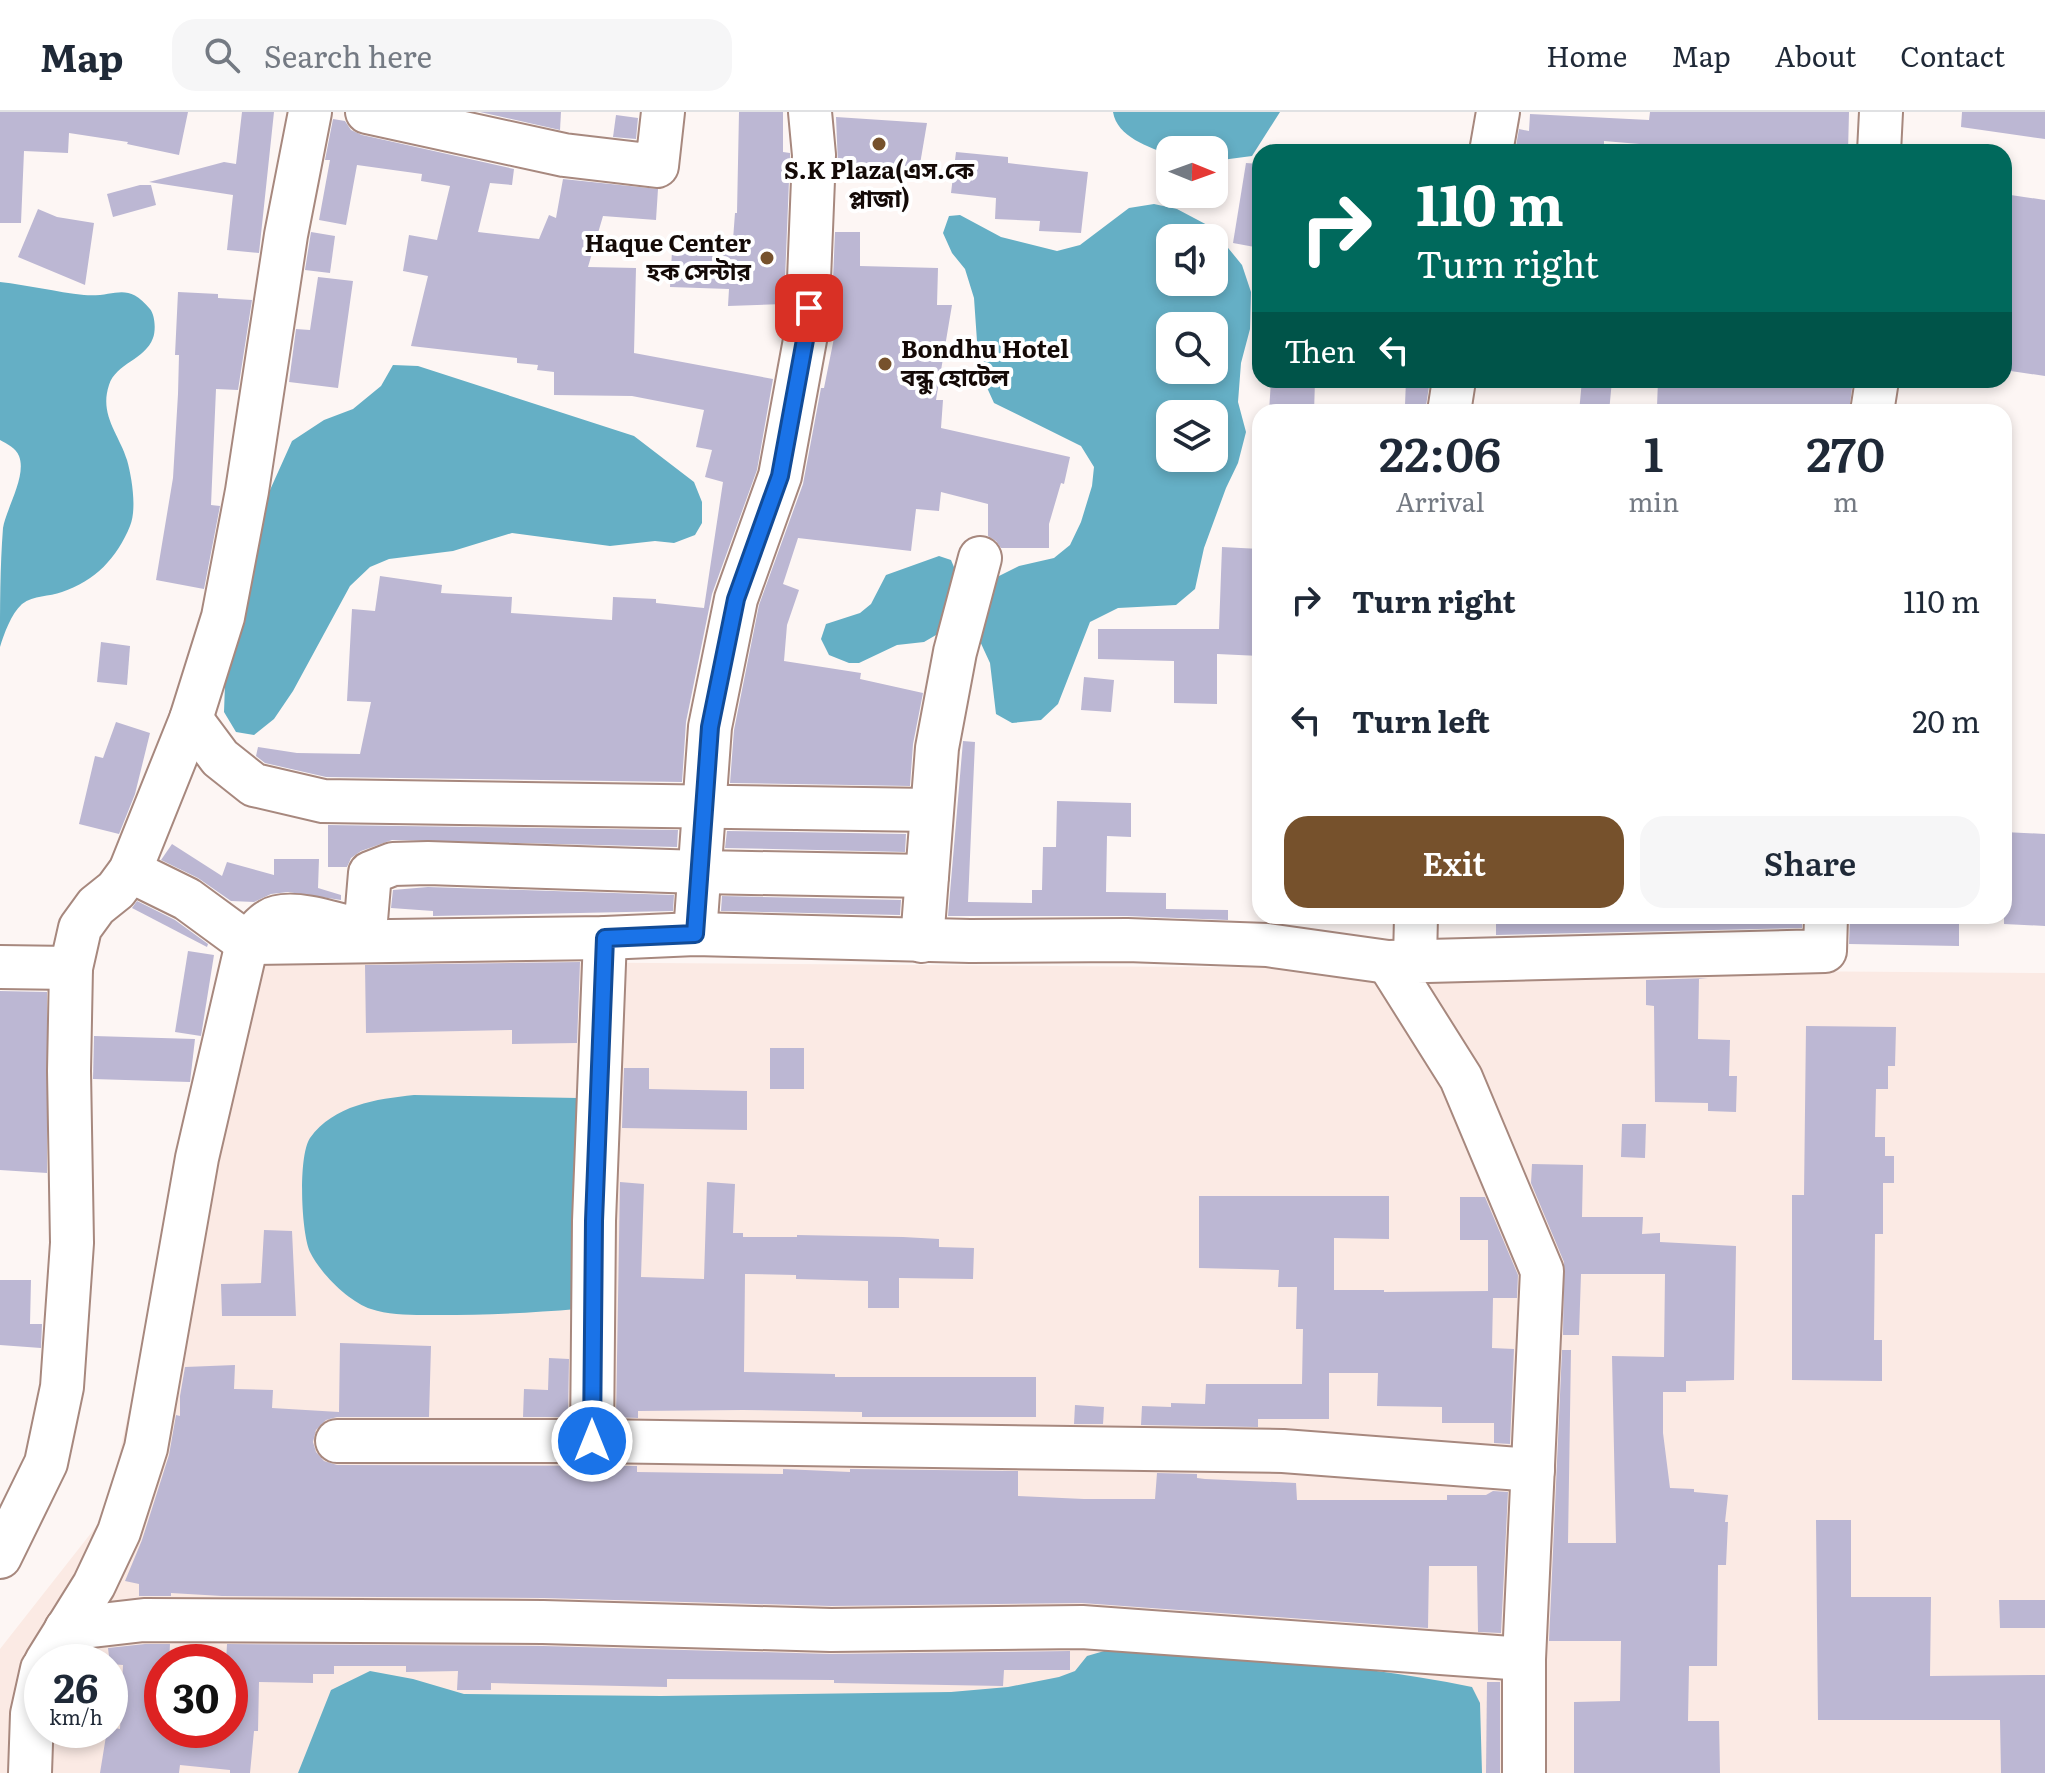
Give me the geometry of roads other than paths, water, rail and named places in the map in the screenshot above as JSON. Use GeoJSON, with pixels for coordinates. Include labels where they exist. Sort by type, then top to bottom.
{"type":"FeatureCollection","features":[{"type":"Feature","properties":{"kind":"street"},"geometry":{"type":"LineString","coordinates":[[0,1557],[46,1463],[62,1387],[72,1243],[71,968],[80,928],[96,906],[116,890],[130,871],[191,719],[223,617],[247,491],[286,235],[310,112]]}},
{"type":"Feature","properties":{"kind":"street"},"geometry":{"type":"LineString","coordinates":[[367,112],[564,155],[657,166],[663,112]]}},
{"type":"Feature","properties":{"kind":"street"},"geometry":{"type":"LineString","coordinates":[[695,934],[710,727],[736,599],[780,476],[807,329],[814,155],[810,112]]}},
{"type":"Feature","properties":{"kind":"street"},"geometry":{"type":"LineString","coordinates":[[1492,144],[1498,112]]}},
{"type":"Feature","properties":{"kind":"street"},"geometry":{"type":"LineString","coordinates":[[1879,144],[1881,112]]}},
{"type":"Feature","properties":{"kind":"street"},"geometry":{"type":"LineString","coordinates":[[922,941],[937,748],[955,652],[980,558]]}},
{"type":"Feature","properties":{"kind":"street"},"geometry":{"type":"LineString","coordinates":[[191,719],[220,758],[254,785],[323,801],[931,810]]}},
{"type":"Feature","properties":{"kind":"street"},"geometry":{"type":"LineString","coordinates":[[57,1644],[94,1585],[119,1532],[146,1448],[197,1158],[247,943],[273,917],[304,916],[365,932],[370,873],[393,864],[927,876]]}},
{"type":"Feature","properties":{"kind":"street"},"geometry":{"type":"LineString","coordinates":[[130,871],[187,899],[247,943],[695,934],[922,941],[1127,940],[1267,945],[1402,961],[1825,951],[1826,924]]}},
{"type":"Feature","properties":{"kind":"street"},"geometry":{"type":"LineString","coordinates":[[1414,924],[1402,961],[1461,1078],[1542,1271],[1524,1659],[1524,1773]]}},
{"type":"Feature","properties":{"kind":"street"},"geometry":{"type":"LineString","coordinates":[[592,1441],[594,1221],[605,938]]}},
{"type":"Feature","properties":{"kind":"street"},"geometry":{"type":"LineString","coordinates":[[0,967],[71,968]]}},
{"type":"Feature","properties":{"kind":"street"},"geometry":{"type":"LineString","coordinates":[[337,1441],[592,1441],[1283,1451],[1533,1470]]}},
{"type":"Feature","properties":{"kind":"street"},"geometry":{"type":"LineString","coordinates":[[63,1644],[144,1620],[543,1622],[831,1630],[1082,1627],[1524,1659]]}},
{"type":"Feature","properties":{"kind":"street"},"geometry":{"type":"LineString","coordinates":[[30,1773],[31,1748]]}},
{"type":"Feature","properties":{"kind":"water"},"geometry":{"type":"Polygon","coordinates":[[[1113,112],[1280,112],[1260,144],[1252,144],[1252,156],[1228,159],[1228,136],[1156,136],[1156,149],[1121,128],[1113,112]]]}},
{"type":"Feature","properties":{"kind":"water"},"geometry":{"type":"Polygon","coordinates":[[[1154,204],[1156,208],[1177,209],[1205,224],[1156,224],[1156,296],[1228,296],[1228,248],[1242,265],[1251,292],[1250,329],[1241,363],[1238,402],[1246,432],[1238,463],[1204,548],[1195,589],[1176,605],[1118,608],[1090,622],[1058,704],[1041,720],[1012,723],[996,714],[990,663],[978,637],[984,593],[999,576],[1019,566],[1054,558],[1070,545],[1081,522],[1092,486],[1094,467],[1081,446],[994,403],[979,370],[974,298],[965,269],[952,253],[943,233],[949,216],[960,215],[1001,237],[1057,251],[1080,245],[1129,208],[1154,204]]]}},
{"type":"Feature","properties":{"kind":"water"},"geometry":{"type":"Polygon","coordinates":[[[0,282],[84,295],[120,292],[134,295],[150,309],[155,327],[153,338],[144,352],[113,378],[107,396],[108,415],[124,451],[132,484],[133,511],[125,538],[104,567],[85,582],[22,604],[11,619],[0,647],[3,528],[21,464],[16,451],[0,440],[0,282]]]}},
{"type":"Feature","properties":{"kind":"water"},"geometry":{"type":"Polygon","coordinates":[[[393,365],[418,366],[634,436],[694,482],[702,502],[702,523],[695,535],[674,543],[655,541],[610,546],[512,533],[453,551],[389,559],[370,567],[350,586],[293,691],[274,719],[254,735],[236,732],[224,712],[225,684],[235,629],[270,490],[292,441],[324,420],[353,409],[381,386],[393,365]]]}},
{"type":"Feature","properties":{"kind":"water"},"geometry":{"type":"Polygon","coordinates":[[[939,556],[951,560],[959,579],[948,623],[936,635],[924,642],[897,645],[859,663],[849,663],[829,655],[821,639],[826,624],[860,613],[871,604],[886,575],[939,556]]]}},
{"type":"Feature","properties":{"kind":"water"},"geometry":{"type":"Polygon","coordinates":[[[414,1095],[578,1098],[577,1309],[473,1315],[387,1313],[354,1300],[321,1269],[310,1252],[303,1212],[302,1177],[310,1138],[343,1111],[371,1102],[414,1095]]]}},
{"type":"Feature","properties":{"kind":"water"},"geometry":{"type":"Polygon","coordinates":[[[1118,1647],[1340,1666],[1472,1687],[1480,1703],[1482,1773],[298,1773],[331,1690],[370,1671],[413,1679],[464,1694],[661,1696],[951,1692],[1008,1687],[1059,1677],[1075,1671],[1087,1656],[1118,1647]]]}},
{"type":"Feature","properties":{"kind":"place","name":"S.K Plaza(এস.কে প্লাজা)"},"geometry":{"type":"Point","coordinates":[879,144]}},
{"type":"Feature","properties":{"kind":"place","name":"Haque Center হক সেন্টার"},"geometry":{"type":"Point","coordinates":[767,258]}},
{"type":"Feature","properties":{"kind":"place","name":"Bondhu Hotel বন্ধু হোটেল"},"geometry":{"type":"Point","coordinates":[885,364]}}]}
